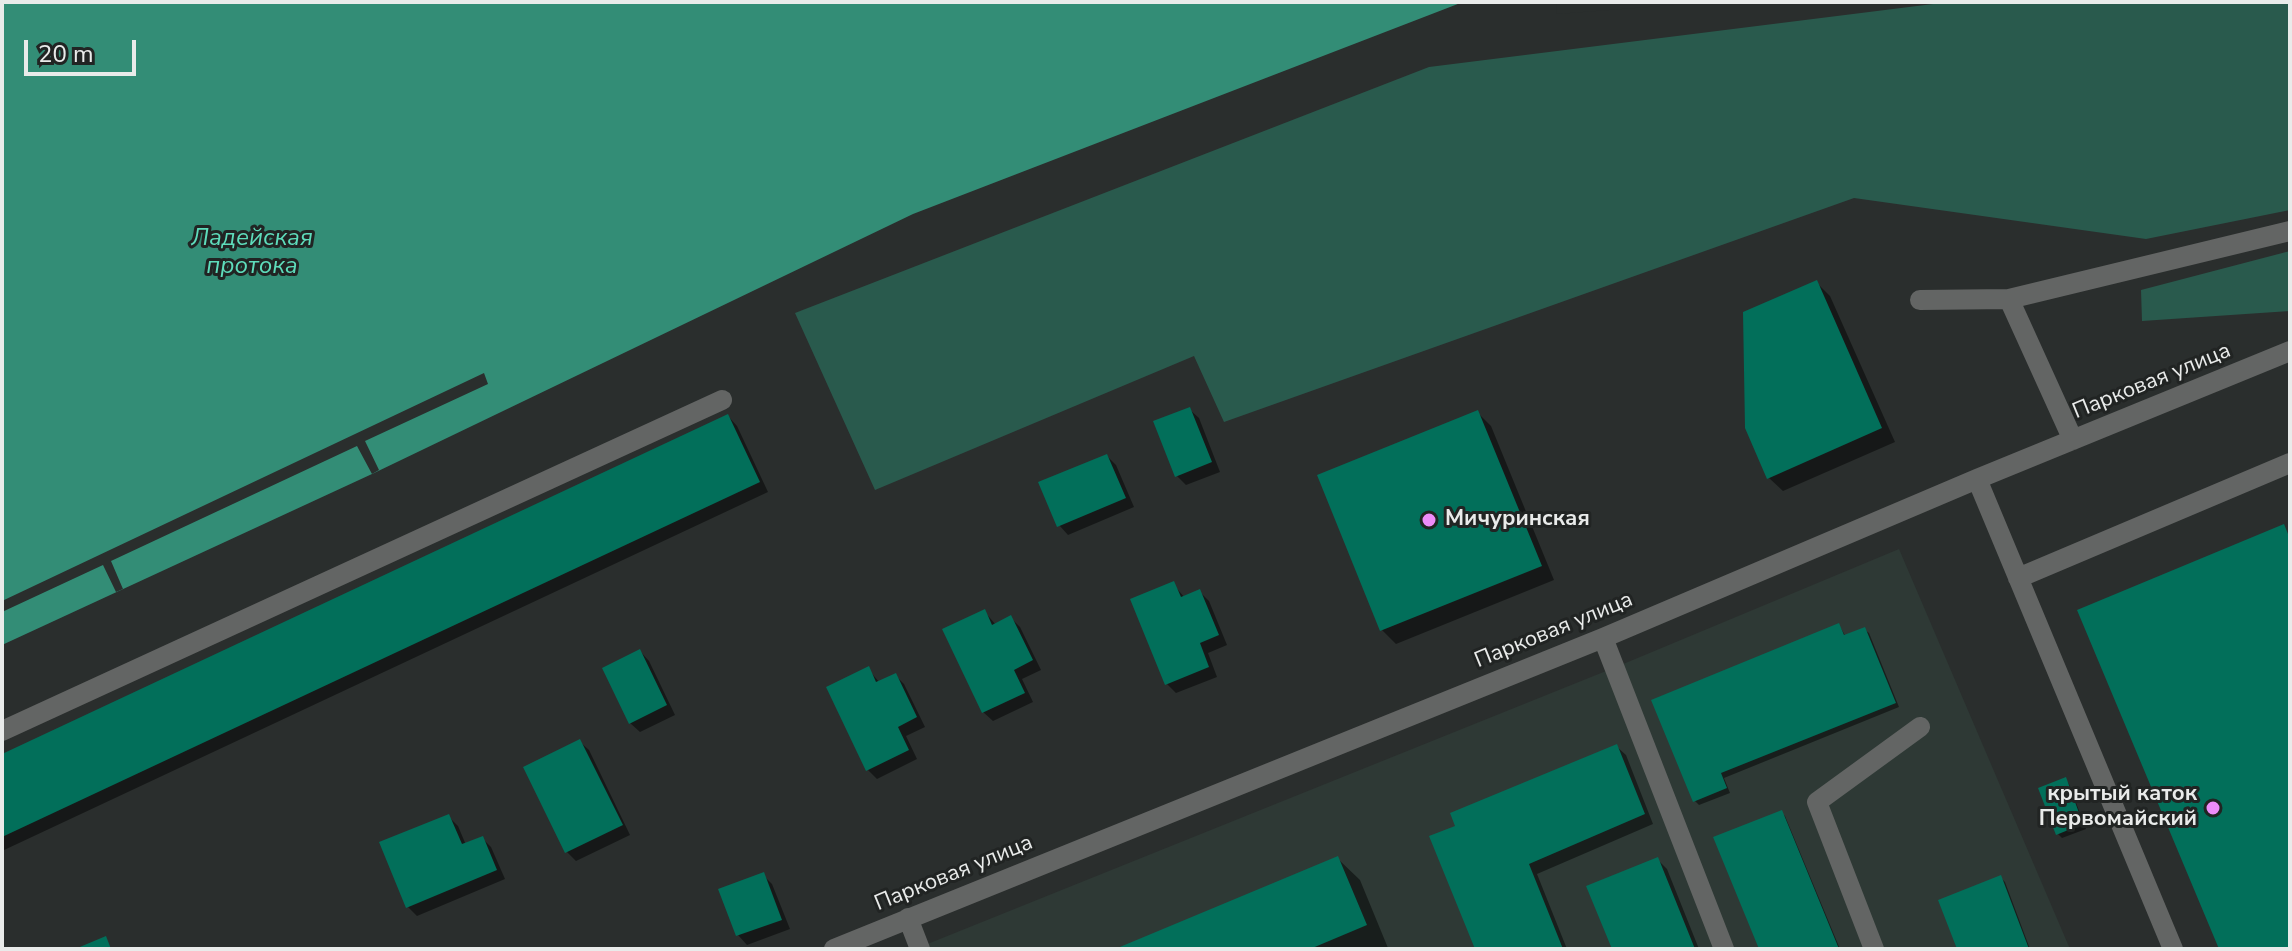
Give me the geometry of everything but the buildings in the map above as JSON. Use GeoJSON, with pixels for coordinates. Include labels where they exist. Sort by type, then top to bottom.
{"type":"FeatureCollection","features":[{"type":"Feature","properties":{"kind":"street"},"geometry":{"type":"LineString","coordinates":[[1920,300],[2009,299],[2290,231]]}},
{"type":"Feature","properties":{"kind":"street"},"geometry":{"type":"LineString","coordinates":[[2009,299],[2073,440]]}},
{"type":"Feature","properties":{"kind":"street","name":"Парковая улица"},"geometry":{"type":"LineString","coordinates":[[834,949],[1603,638],[1977,479],[2290,351]]}},
{"type":"Feature","properties":{"kind":"street"},"geometry":{"type":"LineString","coordinates":[[2,731],[722,400]]}},
{"type":"Feature","properties":{"kind":"street"},"geometry":{"type":"LineString","coordinates":[[2018,578],[2290,463]]}},
{"type":"Feature","properties":{"kind":"street"},"geometry":{"type":"LineString","coordinates":[[1977,479],[2173,949]]}},
{"type":"Feature","properties":{"kind":"street"},"geometry":{"type":"LineString","coordinates":[[1603,638],[1724,949]]}},
{"type":"Feature","properties":{"kind":"street"},"geometry":{"type":"LineString","coordinates":[[1874,949],[1817,802],[1920,727]]}},
{"type":"Feature","properties":{"kind":"street"},"geometry":{"type":"LineString","coordinates":[[908,918],[920,949]]}},
{"type":"Feature","properties":{"kind":"shaded area"},"geometry":{"type":"Polygon","coordinates":[[[1949,2],[2290,2],[2290,210],[2146,239],[1854,198],[1224,422],[1194,356],[875,490],[795,313],[1429,67],[1949,2]]]}},
{"type":"Feature","properties":{"kind":"shaded area"},"geometry":{"type":"Polygon","coordinates":[[[2290,251],[2290,311],[2142,321],[2141,290],[2290,251]]]}},
{"type":"Feature","properties":{"kind":"shaded area"},"geometry":{"type":"Polygon","coordinates":[[[1899,549],[2070,949],[915,949],[1616,667],[1899,549]]]}},
{"type":"Feature","properties":{"kind":"water","name":"Ладейская протока"},"geometry":{"type":"Polygon","coordinates":[[[2,2],[1463,2],[913,214],[372,474],[2,645],[2,2]]]}},
{"type":"Feature","properties":{"kind":"pier"},"geometry":{"type":"Polygon","coordinates":[[[1556,2],[1674,2],[1674,5],[1557,14],[1556,2]]]}},
{"type":"Feature","properties":{"kind":"pier"},"geometry":{"type":"Polygon","coordinates":[[[484,373],[488,384],[365,441],[379,470],[372,474],[357,446],[111,561],[123,589],[116,592],[103,565],[2,612],[2,601],[484,373]]]}},
{"type":"Feature","properties":{"kind":"place","name":"Мичуринская"},"geometry":{"type":"Point","coordinates":[1429,520]}},
{"type":"Feature","properties":{"kind":"place","name":"крытый каток Первомайский"},"geometry":{"type":"Point","coordinates":[2213,808]}}]}
